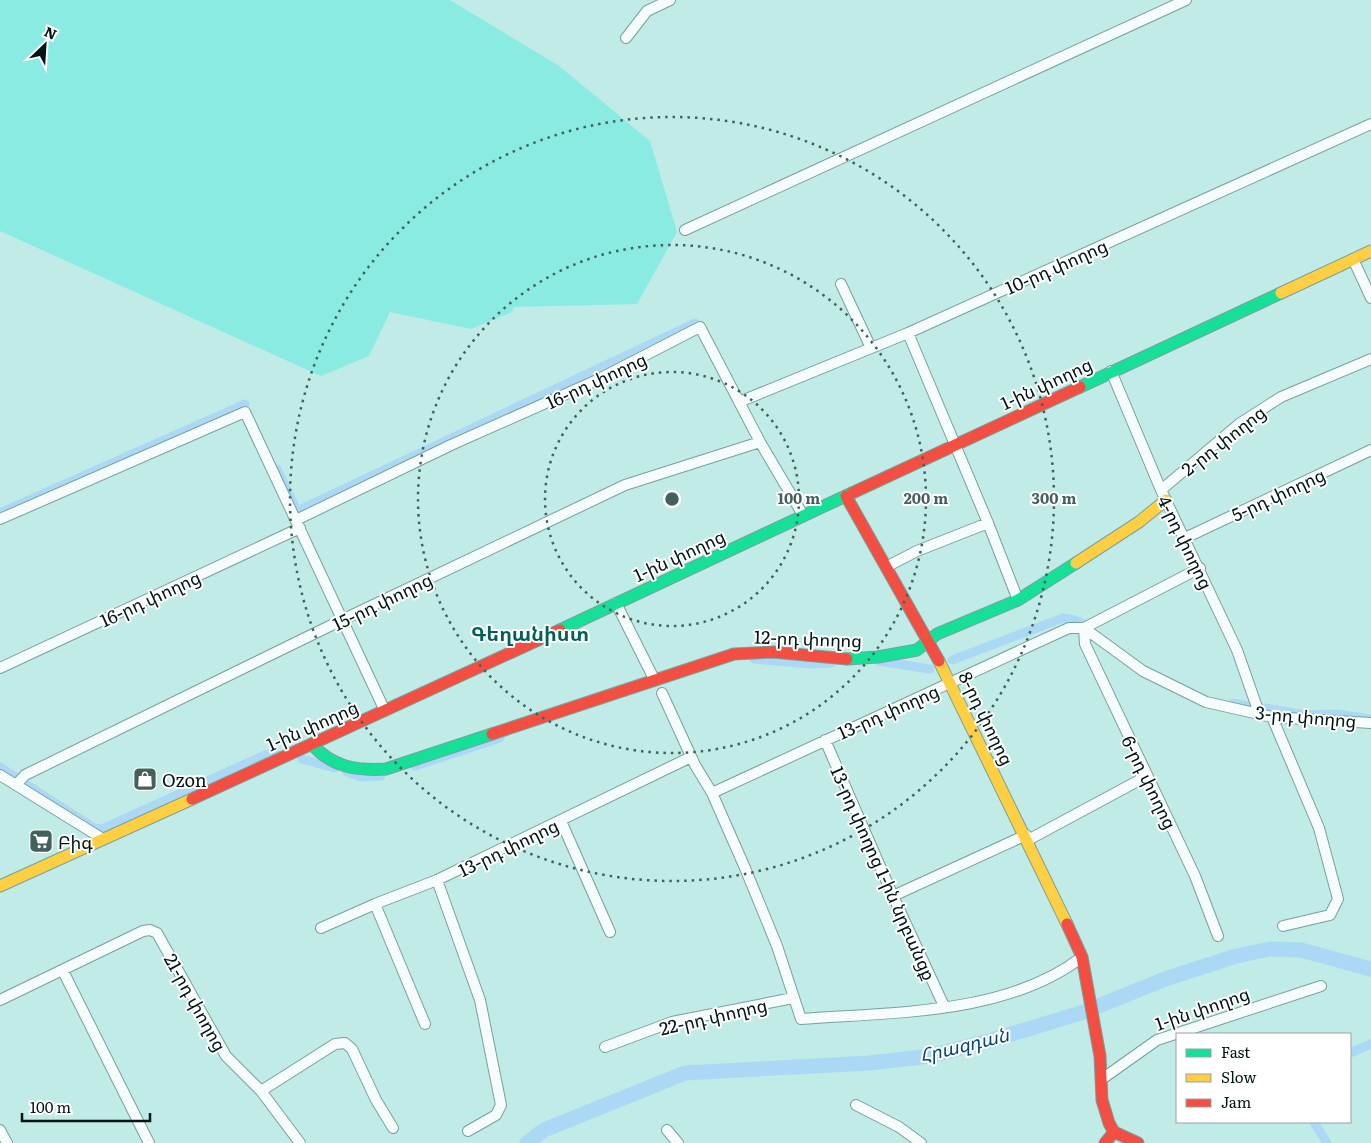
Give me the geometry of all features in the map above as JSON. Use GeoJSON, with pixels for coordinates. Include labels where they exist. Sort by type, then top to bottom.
{"type":"FeatureCollection","features":[{"type":"Feature","properties":{"kind":"main road","name":"1-ին փողոց"},"geometry":{"type":"LineString","coordinates":[[0,886],[385,711],[1371,251]]}},
{"type":"Feature","properties":{"kind":"main road","name":"8-րդ փողոց"},"geometry":{"type":"LineString","coordinates":[[846,496],[929,640],[1027,838],[1083,960],[1100,1056],[1102,1079]]}},
{"type":"Feature","properties":{"kind":"main road","name":"12-րդ փողոց"},"geometry":{"type":"LineString","coordinates":[[312,744],[317,751],[331,761],[349,768],[369,771],[386,770],[734,654],[773,652],[847,659],[878,657],[916,650],[937,634],[1018,600],[1139,522],[1166,500]]}},
{"type":"Feature","properties":{"kind":"main road"},"geometry":{"type":"LineString","coordinates":[[1102,1079],[1102,1100],[1109,1123],[1114,1132],[1138,1143]]}},
{"type":"Feature","properties":{"kind":"main road"},"geometry":{"type":"LineString","coordinates":[[1106,1143],[1114,1132]]}},
{"type":"Feature","properties":{"kind":"street"},"geometry":{"type":"LineString","coordinates":[[626,38],[647,11],[670,0]]}},
{"type":"Feature","properties":{"kind":"street"},"geometry":{"type":"LineString","coordinates":[[685,230],[1186,0]]}},
{"type":"Feature","properties":{"kind":"street","name":"10-րդ փողոց"},"geometry":{"type":"LineString","coordinates":[[738,402],[908,333],[1371,124]]}},
{"type":"Feature","properties":{"kind":"street"},"geometry":{"type":"LineString","coordinates":[[1353,259],[1371,298]]}},
{"type":"Feature","properties":{"kind":"street"},"geometry":{"type":"LineString","coordinates":[[841,284],[872,348]]}},
{"type":"Feature","properties":{"kind":"street","name":"16-րդ փողոց"},"geometry":{"type":"LineString","coordinates":[[0,668],[298,524],[451,446],[594,381],[700,327],[738,402],[803,515]]}},
{"type":"Feature","properties":{"kind":"street"},"geometry":{"type":"LineString","coordinates":[[908,333],[988,523],[1018,600]]}},
{"type":"Feature","properties":{"kind":"street","name":"2-րդ փողոց"},"geometry":{"type":"LineString","coordinates":[[1161,490],[1239,424],[1272,402],[1371,358]]}},
{"type":"Feature","properties":{"kind":"street","name":"4-րդ փողոց"},"geometry":{"type":"LineString","coordinates":[[1111,371],[1161,490],[1200,568],[1237,650],[1259,713]]}},
{"type":"Feature","properties":{"kind":"street"},"geometry":{"type":"LineString","coordinates":[[0,519],[245,412],[385,711]]}},
{"type":"Feature","properties":{"kind":"street","name":"15-րդ փողոց"},"geometry":{"type":"LineString","coordinates":[[16,785],[24,775],[625,485],[760,442]]}},
{"type":"Feature","properties":{"kind":"street","name":"5-րդ փողոց"},"geometry":{"type":"LineString","coordinates":[[1185,538],[1371,450]]}},
{"type":"Feature","properties":{"kind":"street"},"geometry":{"type":"LineString","coordinates":[[886,567],[988,523]]}},
{"type":"Feature","properties":{"kind":"street","name":"13-րդ փողոց"},"geometry":{"type":"LineString","coordinates":[[712,793],[1069,628],[1084,628],[1200,568]]}},
{"type":"Feature","properties":{"kind":"street"},"geometry":{"type":"LineString","coordinates":[[616,603],[654,680]]}},
{"type":"Feature","properties":{"kind":"street","name":"3-րդ փողոց"},"geometry":{"type":"LineString","coordinates":[[1084,628],[1143,671],[1206,702],[1272,717],[1371,723]]}},
{"type":"Feature","properties":{"kind":"street","name":"6-րդ փողոց"},"geometry":{"type":"LineString","coordinates":[[1084,628],[1084,644],[1195,876],[1218,936]]}},
{"type":"Feature","properties":{"kind":"street"},"geometry":{"type":"LineString","coordinates":[[662,693],[691,757],[712,793],[777,946],[801,1019],[922,1010],[1025,990],[1083,960]]}},
{"type":"Feature","properties":{"kind":"street"},"geometry":{"type":"LineString","coordinates":[[1272,717],[1319,828],[1338,899],[1330,915],[1282,926]]}},
{"type":"Feature","properties":{"kind":"street","name":"13-րդ փողոց 1-ին նրբանցք"},"geometry":{"type":"LineString","coordinates":[[825,740],[893,896],[944,1006]]}},
{"type":"Feature","properties":{"kind":"street","name":"13-րդ փողոց"},"geometry":{"type":"LineString","coordinates":[[321,928],[375,904],[437,880],[691,757]]}},
{"type":"Feature","properties":{"kind":"street"},"geometry":{"type":"LineString","coordinates":[[893,896],[1027,838],[1147,776]]}},
{"type":"Feature","properties":{"kind":"street"},"geometry":{"type":"LineString","coordinates":[[2,778],[103,839]]}},
{"type":"Feature","properties":{"kind":"street"},"geometry":{"type":"LineString","coordinates":[[560,821],[610,932]]}},
{"type":"Feature","properties":{"kind":"street"},"geometry":{"type":"LineString","coordinates":[[437,880],[480,1000],[501,1105],[496,1115],[468,1131]]}},
{"type":"Feature","properties":{"kind":"street"},"geometry":{"type":"LineString","coordinates":[[375,904],[425,1024]]}},
{"type":"Feature","properties":{"kind":"street","name":"21-րդ փողոց"},"geometry":{"type":"LineString","coordinates":[[63,971],[143,931],[150,930],[157,933],[226,1056],[261,1091],[300,1143]]}},
{"type":"Feature","properties":{"kind":"street"},"geometry":{"type":"LineString","coordinates":[[0,1000],[63,971],[149,1143]]}},
{"type":"Feature","properties":{"kind":"street","name":"1-ին փողոց"},"geometry":{"type":"LineString","coordinates":[[1178,1033],[1321,986]]}},
{"type":"Feature","properties":{"kind":"street","name":"22-րդ փողոց"},"geometry":{"type":"LineString","coordinates":[[605,1047],[672,1022],[793,998]]}},
{"type":"Feature","properties":{"kind":"street","name":"1-ին փողոց"},"geometry":{"type":"LineString","coordinates":[[1102,1079],[1157,1040],[1176,1034]]}},
{"type":"Feature","properties":{"kind":"street"},"geometry":{"type":"LineString","coordinates":[[261,1091],[335,1044],[346,1043],[352,1049],[376,1100],[393,1128]]}},
{"type":"Feature","properties":{"kind":"street"},"geometry":{"type":"LineString","coordinates":[[856,1105],[899,1128],[921,1143]]}},
{"type":"Feature","properties":{"kind":"street"},"geometry":{"type":"LineString","coordinates":[[0,1130],[8,1143]]}},
{"type":"Feature","properties":{"kind":"street"},"geometry":{"type":"LineString","coordinates":[[668,1130],[678,1143]]}},
{"type":"Feature","properties":{"kind":"shaded area"},"geometry":{"type":"Polygon","coordinates":[[[0,0],[450,0],[559,66],[650,141],[677,232],[637,304],[514,307],[512,312],[471,329],[390,312],[369,356],[321,376],[0,231],[0,0]]]}},
{"type":"Feature","properties":{"kind":"waterway"},"geometry":{"type":"LineString","coordinates":[[277,469],[297,511],[695,323]]}},
{"type":"Feature","properties":{"kind":"waterway"},"geometry":{"type":"LineString","coordinates":[[0,513],[245,404]]}},
{"type":"Feature","properties":{"kind":"waterway"},"geometry":{"type":"LineString","coordinates":[[952,660],[1063,618],[1084,624]]}},
{"type":"Feature","properties":{"kind":"waterway"},"geometry":{"type":"LineString","coordinates":[[754,659],[809,664],[831,663]]}},
{"type":"Feature","properties":{"kind":"waterway"},"geometry":{"type":"LineString","coordinates":[[879,661],[930,669]]}},
{"type":"Feature","properties":{"kind":"waterway"},"geometry":{"type":"LineString","coordinates":[[1233,703],[1252,707]]}},
{"type":"Feature","properties":{"kind":"waterway"},"geometry":{"type":"LineString","coordinates":[[1265,708],[1306,715],[1338,714],[1371,719]]}},
{"type":"Feature","properties":{"kind":"waterway"},"geometry":{"type":"LineString","coordinates":[[415,766],[500,738]]}},
{"type":"Feature","properties":{"kind":"waterway"},"geometry":{"type":"LineString","coordinates":[[24,783],[96,829],[104,828],[275,752]]}},
{"type":"Feature","properties":{"kind":"waterway"},"geometry":{"type":"LineString","coordinates":[[302,759],[335,768]]}},
{"type":"Feature","properties":{"kind":"waterway"},"geometry":{"type":"LineString","coordinates":[[0,767],[17,778]]}},
{"type":"Feature","properties":{"kind":"waterway"},"geometry":{"type":"LineString","coordinates":[[347,772],[361,777],[381,776]]}},
{"type":"Feature","properties":{"kind":"waterway","name":"Հրազդան"},"geometry":{"type":"LineString","coordinates":[[527,1143],[544,1130],[685,1073],[869,1063],[930,1056],[992,1040],[1084,1012],[1165,979],[1233,957],[1269,949],[1301,950],[1371,969]]}},
{"type":"Feature","properties":{"kind":"waterway"},"geometry":{"type":"LineString","coordinates":[[1351,1053],[1371,1044]]}},
{"type":"Feature","properties":{"kind":"waterway"},"geometry":{"type":"LineString","coordinates":[[1315,1123],[1327,1143]]}},
{"type":"Feature","properties":{"kind":"traffic: fast"},"geometry":{"type":"LineString","coordinates":[[1080,387],[1281,293]]}},
{"type":"Feature","properties":{"kind":"traffic: fast"},"geometry":{"type":"LineString","coordinates":[[560,630],[852,493]]}},
{"type":"Feature","properties":{"kind":"traffic: fast"},"geometry":{"type":"LineString","coordinates":[[847,659],[878,657],[917,650],[937,634],[1018,600],[1076,563]]}},
{"type":"Feature","properties":{"kind":"traffic: fast"},"geometry":{"type":"LineString","coordinates":[[312,744],[319,752],[336,763],[355,768],[386,769],[492,734]]}},
{"type":"Feature","properties":{"kind":"traffic: slow"},"geometry":{"type":"LineString","coordinates":[[1281,293],[1371,251]]}},
{"type":"Feature","properties":{"kind":"traffic: slow"},"geometry":{"type":"LineString","coordinates":[[1076,563],[1139,522],[1166,500]]}},
{"type":"Feature","properties":{"kind":"traffic: slow"},"geometry":{"type":"LineString","coordinates":[[939,661],[1067,924]]}},
{"type":"Feature","properties":{"kind":"traffic: slow"},"geometry":{"type":"LineString","coordinates":[[0,886],[192,799]]}},
{"type":"Feature","properties":{"kind":"traffic: jam"},"geometry":{"type":"LineString","coordinates":[[852,493],[1080,387]]}},
{"type":"Feature","properties":{"kind":"traffic: jam"},"geometry":{"type":"LineString","coordinates":[[846,496],[939,661]]}},
{"type":"Feature","properties":{"kind":"traffic: jam"},"geometry":{"type":"LineString","coordinates":[[192,799],[560,630]]}},
{"type":"Feature","properties":{"kind":"traffic: jam"},"geometry":{"type":"LineString","coordinates":[[492,734],[734,654],[773,652],[847,659]]}},
{"type":"Feature","properties":{"kind":"traffic: jam"},"geometry":{"type":"LineString","coordinates":[[1067,924],[1082,957],[1100,1056],[1102,1100],[1109,1123],[1114,1132],[1138,1143]]}},
{"type":"Feature","properties":{"kind":"traffic: jam"},"geometry":{"type":"LineString","coordinates":[[1105,1143],[1114,1132]]}},
{"type":"Feature","properties":{"kind":"place","name":"Ozon"},"geometry":{"type":"Point","coordinates":[145,779]}},
{"type":"Feature","properties":{"kind":"place","name":"Բիգ"},"geometry":{"type":"Point","coordinates":[41,841]}},
{"type":"Feature","properties":{"kind":"district","name":"Գեղանիստ"},"geometry":{"type":"Point","coordinates":[530,632]}}]}
